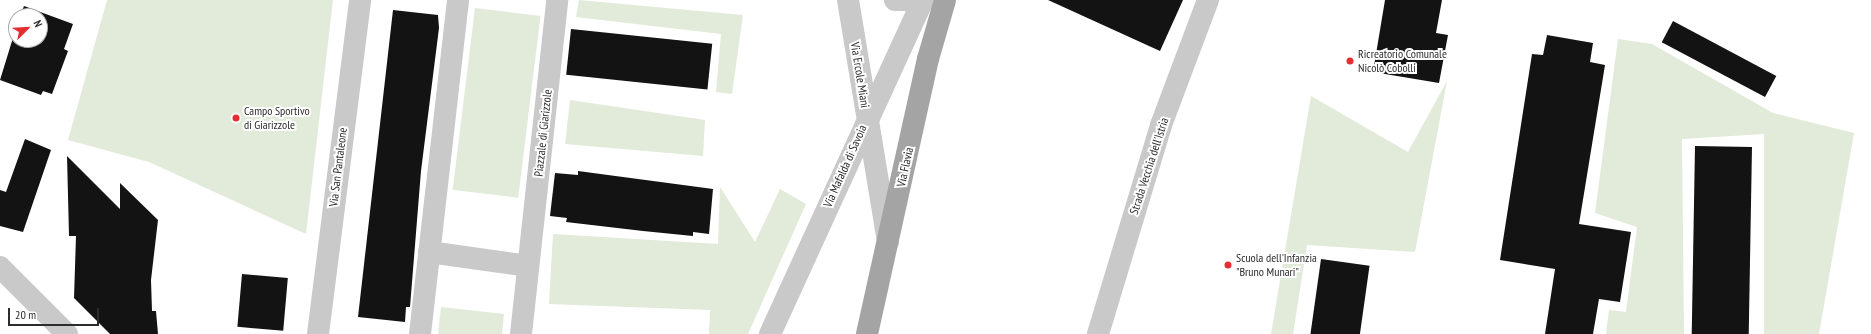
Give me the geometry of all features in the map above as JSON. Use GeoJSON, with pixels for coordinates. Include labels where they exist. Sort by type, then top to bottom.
{"type":"FeatureCollection","features":[{"type":"Feature","properties":{"kind":"main road","name":"Via Flavia"},"geometry":{"type":"LineString","coordinates":[[867,334],[888,245],[928,59],[946,0]]}},
{"type":"Feature","properties":{"kind":"street","name":"Via San Pantaleone"},"geometry":{"type":"LineString","coordinates":[[318,334],[360,0]]}},
{"type":"Feature","properties":{"kind":"street"},"geometry":{"type":"LineString","coordinates":[[420,334],[458,0]]}},
{"type":"Feature","properties":{"kind":"street","name":"Piazzale di Giarizzole"},"geometry":{"type":"LineString","coordinates":[[521,334],[557,0]]}},
{"type":"Feature","properties":{"kind":"street","name":"Via Ercole Miani"},"geometry":{"type":"LineString","coordinates":[[848,0],[888,245]]}},
{"type":"Feature","properties":{"kind":"street"},"geometry":{"type":"LineString","coordinates":[[895,0],[910,0]]}},
{"type":"Feature","properties":{"kind":"street","name":"Via Mafalda di Savoia"},"geometry":{"type":"LineString","coordinates":[[770,334],[867,116],[923,0]]}},
{"type":"Feature","properties":{"kind":"street","name":"Strada Vecchia dell'Istria"},"geometry":{"type":"LineString","coordinates":[[1098,334],[1161,125],[1208,0]]}},
{"type":"Feature","properties":{"kind":"street"},"geometry":{"type":"LineString","coordinates":[[430,252],[528,266]]}},
{"type":"Feature","properties":{"kind":"street"},"geometry":{"type":"LineString","coordinates":[[0,267],[67,334]]}},
{"type":"Feature","properties":{"kind":"green space","name":"Campo Sportivo di Giarizzole"},"geometry":{"type":"Polygon","coordinates":[[[107,0],[333,0],[306,234],[149,162],[68,140],[107,0]]]}},
{"type":"Feature","properties":{"kind":"green space"},"geometry":{"type":"Polygon","coordinates":[[[579,0],[743,15],[732,94],[716,92],[721,34],[576,17],[579,0]]]}},
{"type":"Feature","properties":{"kind":"green space"},"geometry":{"type":"Polygon","coordinates":[[[475,8],[541,16],[518,198],[453,190],[475,8]]]}},
{"type":"Feature","properties":{"kind":"green space"},"geometry":{"type":"Polygon","coordinates":[[[1618,39],[1652,44],[1773,113],[1854,133],[1819,334],[1764,334],[1764,134],[1682,139],[1684,334],[1606,334],[1609,310],[1626,312],[1637,227],[1595,213],[1618,39]]]}},
{"type":"Feature","properties":{"kind":"green space"},"geometry":{"type":"Polygon","coordinates":[[[1447,81],[1415,252],[1307,245],[1293,334],[1271,334],[1311,96],[1408,152],[1447,81]]]}},
{"type":"Feature","properties":{"kind":"green space"},"geometry":{"type":"Polygon","coordinates":[[[570,100],[705,120],[703,156],[565,144],[570,100]]]}},
{"type":"Feature","properties":{"kind":"green space"},"geometry":{"type":"Polygon","coordinates":[[[720,187],[755,242],[780,189],[806,204],[748,334],[709,334],[710,310],[549,304],[553,234],[718,244],[720,187]]]}},
{"type":"Feature","properties":{"kind":"green space"},"geometry":{"type":"Polygon","coordinates":[[[441,307],[504,314],[502,334],[438,334],[441,307]]]}},
{"type":"Feature","properties":{"kind":"building"},"geometry":{"type":"Polygon","coordinates":[[[1048,0],[1183,0],[1160,51],[1048,0]]]}},
{"type":"Feature","properties":{"kind":"building"},"geometry":{"type":"Polygon","coordinates":[[[1385,0],[1442,0],[1436,33],[1448,35],[1439,83],[1373,72],[1385,0]]]}},
{"type":"Feature","properties":{"kind":"building"},"geometry":{"type":"Polygon","coordinates":[[[393,10],[438,15],[439,28],[421,171],[410,307],[406,307],[405,322],[358,317],[393,10]]]}},
{"type":"Feature","properties":{"kind":"building"},"geometry":{"type":"Polygon","coordinates":[[[48,15],[73,24],[64,49],[68,51],[52,94],[43,91],[41,95],[0,80],[10,48],[48,48],[48,15]]]}},
{"type":"Feature","properties":{"kind":"building"},"geometry":{"type":"Polygon","coordinates":[[[1673,21],[1776,76],[1765,97],[1662,42],[1673,21]]]}},
{"type":"Feature","properties":{"kind":"building"},"geometry":{"type":"Polygon","coordinates":[[[571,29],[712,44],[707,90],[566,75],[571,29]]]}},
{"type":"Feature","properties":{"kind":"building"},"geometry":{"type":"Polygon","coordinates":[[[1547,35],[1593,43],[1590,62],[1605,65],[1579,224],[1631,232],[1620,302],[1599,299],[1593,334],[1545,334],[1555,269],[1500,260],[1532,54],[1543,55],[1547,35]]]}},
{"type":"Feature","properties":{"kind":"building"},"geometry":{"type":"Polygon","coordinates":[[[25,139],[51,150],[23,232],[0,226],[0,190],[6,192],[25,139]]]}},
{"type":"Feature","properties":{"kind":"building"},"geometry":{"type":"Polygon","coordinates":[[[1695,146],[1752,147],[1749,334],[1692,334],[1695,146]]]}},
{"type":"Feature","properties":{"kind":"building"},"geometry":{"type":"Polygon","coordinates":[[[67,156],[120,209],[120,183],[158,220],[151,280],[152,311],[156,311],[158,334],[110,334],[74,298],[76,236],[69,236],[67,156]]]}},
{"type":"Feature","properties":{"kind":"building"},"geometry":{"type":"Polygon","coordinates":[[[578,171],[713,189],[709,234],[693,232],[693,236],[643,231],[566,222],[567,218],[550,216],[555,173],[578,175],[578,171]]]}},
{"type":"Feature","properties":{"kind":"building"},"geometry":{"type":"Polygon","coordinates":[[[1321,259],[1370,266],[1360,334],[1310,334],[1321,259]]]}},
{"type":"Feature","properties":{"kind":"building"},"geometry":{"type":"Polygon","coordinates":[[[242,274],[288,278],[283,331],[237,327],[242,274]]]}},
{"type":"Feature","properties":{"kind":"place","name":"Ricreatorio Comunale Nicolò Cobolli"},"geometry":{"type":"Point","coordinates":[1350,61]}},
{"type":"Feature","properties":{"kind":"place","name":"Campo Sportivo di Giarizzole"},"geometry":{"type":"Point","coordinates":[236,118]}},
{"type":"Feature","properties":{"kind":"place","name":"Scuola dell'Infanzia \"Bruno Munari\""},"geometry":{"type":"Point","coordinates":[1228,265]}}]}
